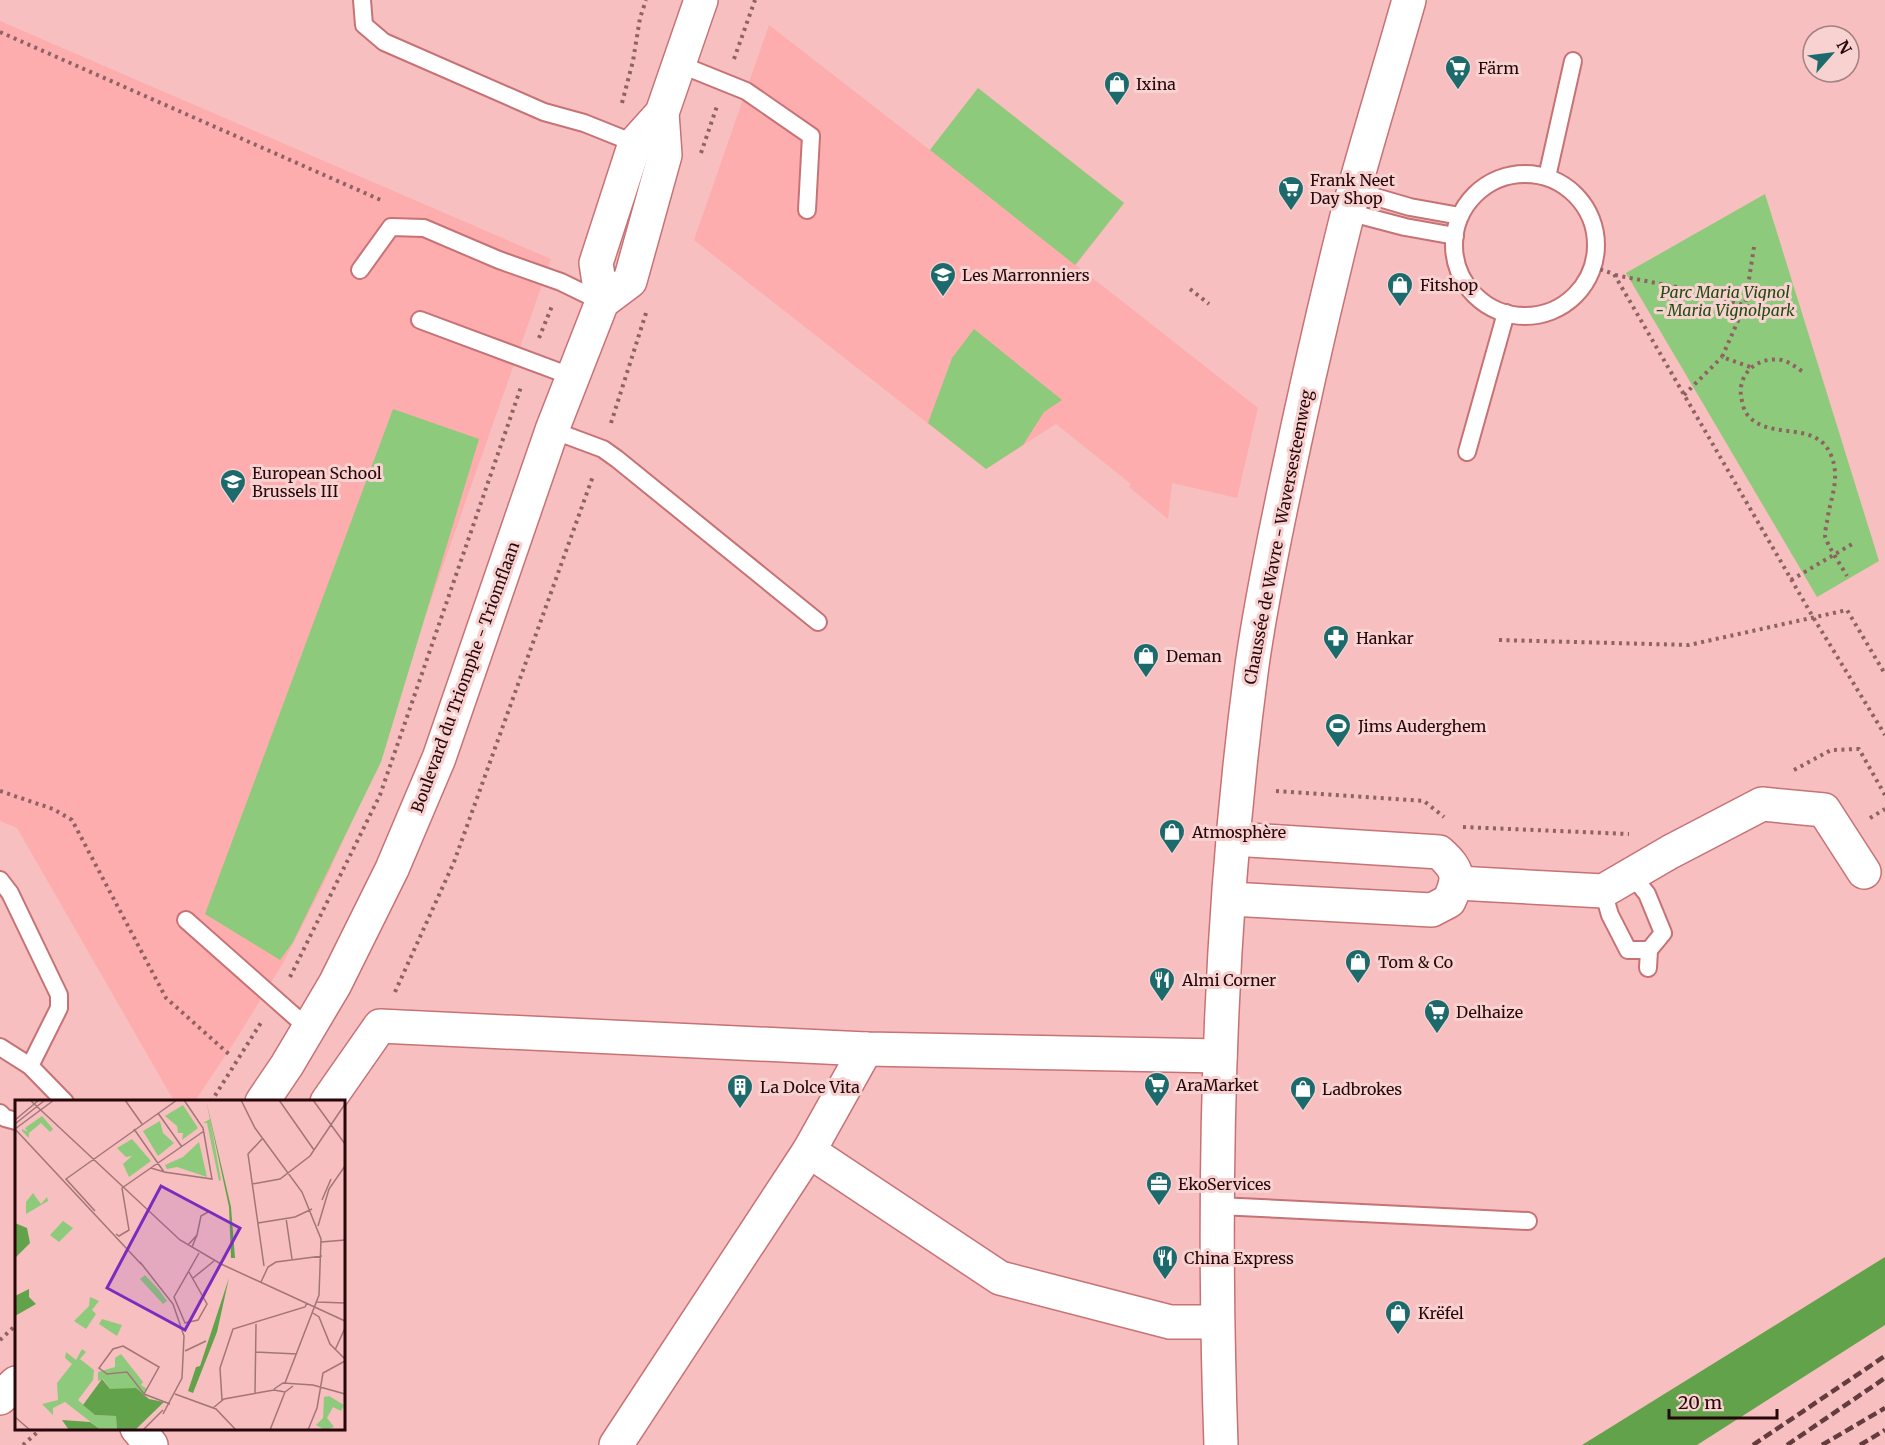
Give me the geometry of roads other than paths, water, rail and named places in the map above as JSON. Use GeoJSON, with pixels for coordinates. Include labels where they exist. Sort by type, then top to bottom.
{"type":"FeatureCollection","features":[{"type":"Feature","properties":{"kind":"main road"},"geometry":{"type":"LineString","coordinates":[[662,113],[623,138],[596,263],[602,302],[630,281],[665,155],[662,113],[701,0]]}},
{"type":"Feature","properties":{"kind":"main road","name":"Chaussée de Wavre - Waversesteenweg"},"geometry":{"type":"LineString","coordinates":[[1221,1445],[1216,1322],[1220,1056],[1228,899],[1251,672],[1268,570],[1307,381],[1352,202],[1409,0]]}},
{"type":"Feature","properties":{"kind":"main road","name":"Boulevard du Triomphe - Triomflaan"},"geometry":{"type":"LineString","coordinates":[[263,1100],[335,984],[392,869],[439,758],[552,430],[602,302]]}},
{"type":"Feature","properties":{"kind":"main road"},"geometry":{"type":"LineString","coordinates":[[1457,884],[1603,891],[1670,852],[1762,804],[1824,810],[1864,872]]}},
{"type":"Feature","properties":{"kind":"main road"},"geometry":{"type":"LineString","coordinates":[[1228,899],[1432,910],[1449,902],[1457,884],[1453,865],[1439,852],[1233,839]]}},
{"type":"Feature","properties":{"kind":"main road"},"geometry":{"type":"LineString","coordinates":[[328,1100],[380,1026],[866,1049],[1220,1056]]}},
{"type":"Feature","properties":{"kind":"main road"},"geometry":{"type":"LineString","coordinates":[[616,1445],[809,1151],[866,1049]]}},
{"type":"Feature","properties":{"kind":"main road"},"geometry":{"type":"LineString","coordinates":[[809,1151],[1000,1278],[1170,1322],[1216,1322]]}},
{"type":"Feature","properties":{"kind":"main road"},"geometry":{"type":"LineString","coordinates":[[0,1398],[15,1384]]}},
{"type":"Feature","properties":{"kind":"main road"},"geometry":{"type":"LineString","coordinates":[[139,1430],[150,1445]]}},
{"type":"Feature","properties":{"kind":"lane"},"geometry":{"type":"LineString","coordinates":[[362,0],[364,25],[384,42],[544,112],[623,138],[665,155]]}},
{"type":"Feature","properties":{"kind":"lane"},"geometry":{"type":"LineString","coordinates":[[1548,177],[1573,61]]}},
{"type":"Feature","properties":{"kind":"lane"},"geometry":{"type":"LineString","coordinates":[[679,64],[746,91],[811,136],[807,210]]}},
{"type":"Feature","properties":{"kind":"lane"},"geometry":{"type":"LineString","coordinates":[[1527,174],[1548,177],[1567,187],[1583,203],[1593,223],[1597,245],[1593,267],[1583,287],[1568,302],[1549,312],[1528,316],[1506,313],[1488,305],[1473,292],[1461,276],[1456,256],[1455,236],[1460,216],[1472,198],[1487,185],[1506,176],[1527,174]]}},
{"type":"Feature","properties":{"kind":"lane"},"geometry":{"type":"LineString","coordinates":[[1352,202],[1410,207],[1460,216]]}},
{"type":"Feature","properties":{"kind":"lane"},"geometry":{"type":"LineString","coordinates":[[1352,202],[1405,227],[1455,236]]}},
{"type":"Feature","properties":{"kind":"lane"},"geometry":{"type":"LineString","coordinates":[[360,270],[391,227],[424,228],[499,260],[561,282],[602,302]]}},
{"type":"Feature","properties":{"kind":"lane"},"geometry":{"type":"LineString","coordinates":[[1467,452],[1506,313]]}},
{"type":"Feature","properties":{"kind":"lane"},"geometry":{"type":"LineString","coordinates":[[420,320],[573,376]]}},
{"type":"Feature","properties":{"kind":"lane"},"geometry":{"type":"LineString","coordinates":[[552,430],[603,449],[818,622]]}},
{"type":"Feature","properties":{"kind":"lane"},"geometry":{"type":"LineString","coordinates":[[1632,874],[1647,894],[1663,933],[1648,950],[1648,968]]}},
{"type":"Feature","properties":{"kind":"lane"},"geometry":{"type":"LineString","coordinates":[[0,880],[10,893],[59,995],[58,1008],[30,1066]]}},
{"type":"Feature","properties":{"kind":"lane"},"geometry":{"type":"LineString","coordinates":[[1603,891],[1610,915],[1628,950],[1648,950]]}},
{"type":"Feature","properties":{"kind":"lane"},"geometry":{"type":"LineString","coordinates":[[186,920],[309,1029]]}},
{"type":"Feature","properties":{"kind":"lane"},"geometry":{"type":"LineString","coordinates":[[0,1047],[30,1066],[63,1100]]}},
{"type":"Feature","properties":{"kind":"lane"},"geometry":{"type":"LineString","coordinates":[[0,1113],[5,1118],[15,1121]]}},
{"type":"Feature","properties":{"kind":"lane"},"geometry":{"type":"LineString","coordinates":[[1218,1206],[1528,1221]]}},
{"type":"Feature","properties":{"kind":"railway"},"geometry":{"type":"LineString","coordinates":[[1753,1445],[1885,1356]]}},
{"type":"Feature","properties":{"kind":"railway"},"geometry":{"type":"LineString","coordinates":[[1787,1445],[1885,1378]]}},
{"type":"Feature","properties":{"kind":"railway"},"geometry":{"type":"LineString","coordinates":[[1822,1445],[1885,1408]]}},
{"type":"Feature","properties":{"kind":"railway"},"geometry":{"type":"LineString","coordinates":[[1860,1445],[1885,1430]]}},
{"type":"Feature","properties":{"kind":"place","name":"Färm"},"geometry":{"type":"Point","coordinates":[1458,91]}},
{"type":"Feature","properties":{"kind":"place","name":"Ixina"},"geometry":{"type":"Point","coordinates":[1117,107]}},
{"type":"Feature","properties":{"kind":"place","name":"Frank Neet Day Shop"},"geometry":{"type":"Point","coordinates":[1291,212]}},
{"type":"Feature","properties":{"kind":"place","name":"Les Marronniers"},"geometry":{"type":"Point","coordinates":[943,298]}},
{"type":"Feature","properties":{"kind":"place","name":"Fitshop"},"geometry":{"type":"Point","coordinates":[1400,308]}},
{"type":"Feature","properties":{"kind":"place","name":"European School Brussels III"},"geometry":{"type":"Point","coordinates":[233,505]}},
{"type":"Feature","properties":{"kind":"place","name":"Hankar"},"geometry":{"type":"Point","coordinates":[1336,661]}},
{"type":"Feature","properties":{"kind":"place","name":"Deman"},"geometry":{"type":"Point","coordinates":[1146,679]}},
{"type":"Feature","properties":{"kind":"place","name":"Jims Auderghem"},"geometry":{"type":"Point","coordinates":[1338,749]}},
{"type":"Feature","properties":{"kind":"place","name":"Atmosphère"},"geometry":{"type":"Point","coordinates":[1172,855]}},
{"type":"Feature","properties":{"kind":"place","name":"Tom & Co"},"geometry":{"type":"Point","coordinates":[1358,985]}},
{"type":"Feature","properties":{"kind":"place","name":"Almi Corner"},"geometry":{"type":"Point","coordinates":[1162,1003]}},
{"type":"Feature","properties":{"kind":"place","name":"Delhaize"},"geometry":{"type":"Point","coordinates":[1437,1035]}},
{"type":"Feature","properties":{"kind":"place","name":"AraMarket"},"geometry":{"type":"Point","coordinates":[1157,1108]}},
{"type":"Feature","properties":{"kind":"place","name":"La Dolce Vita"},"geometry":{"type":"Point","coordinates":[740,1110]}},
{"type":"Feature","properties":{"kind":"place","name":"Ladbrokes"},"geometry":{"type":"Point","coordinates":[1303,1112]}},
{"type":"Feature","properties":{"kind":"place","name":"EkoServices"},"geometry":{"type":"Point","coordinates":[1159,1207]}},
{"type":"Feature","properties":{"kind":"place","name":"China Express"},"geometry":{"type":"Point","coordinates":[1165,1281]}},
{"type":"Feature","properties":{"kind":"place","name":"Krëfel"},"geometry":{"type":"Point","coordinates":[1398,1336]}},
{"type":"Feature","properties":{"kind":"park label","name":"Parc Maria Vignol - Maria Vignolpark"},"geometry":{"type":"Point","coordinates":[1725,301]}}]}
